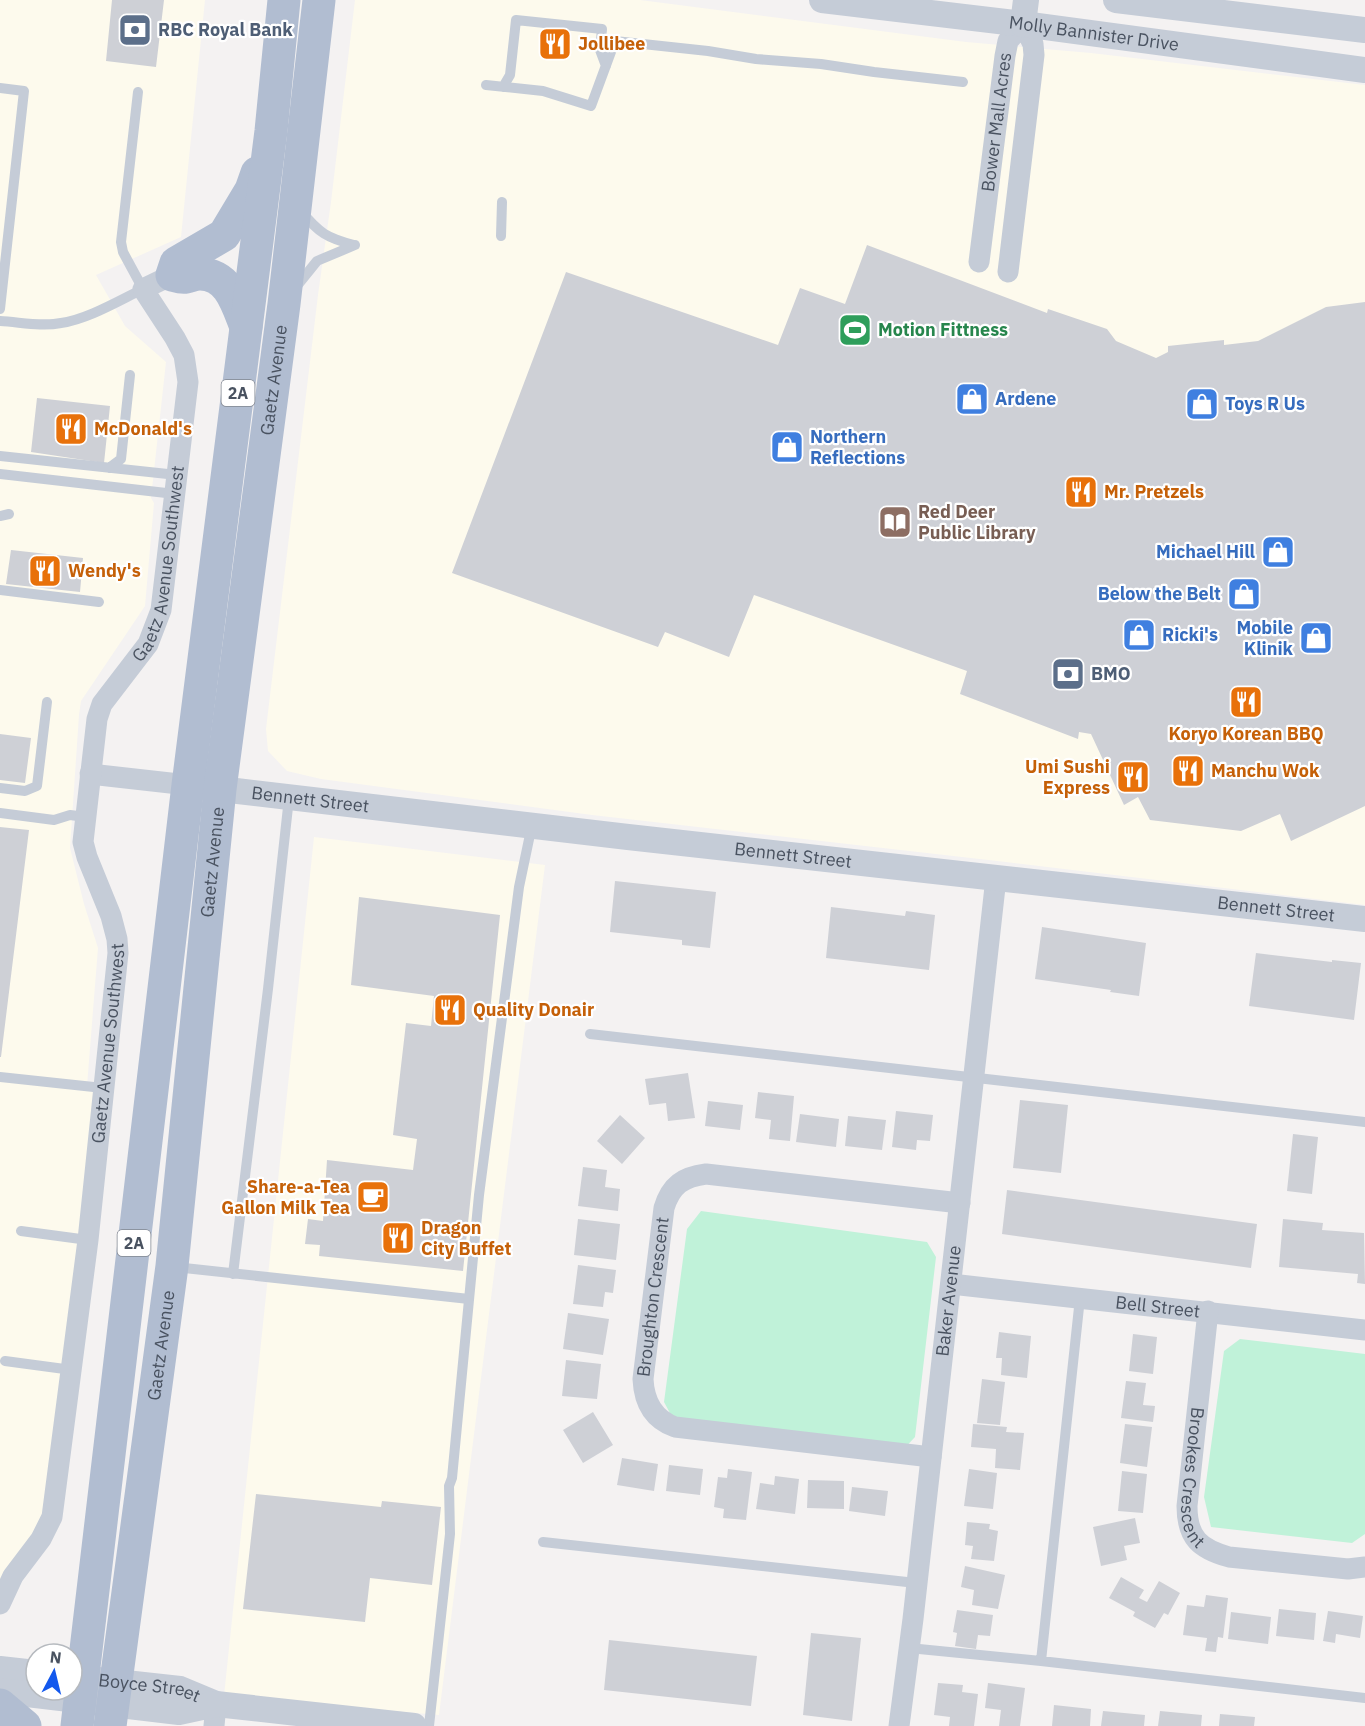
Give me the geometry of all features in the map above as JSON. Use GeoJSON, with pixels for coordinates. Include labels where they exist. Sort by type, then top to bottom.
{"type":"FeatureCollection","features":[{"type":"Feature","properties":{"kind":"main road","name":"Gaetz Avenue"},"geometry":{"type":"LineString","coordinates":[[84,1645],[188,785],[271,131],[284,0]]}},
{"type":"Feature","properties":{"kind":"main road","name":"Gaetz Avenue"},"geometry":{"type":"LineString","coordinates":[[113,1704],[172,1266],[220,789],[284,304],[319,0]]}},
{"type":"Feature","properties":{"kind":"main road"},"geometry":{"type":"LineString","coordinates":[[157,282],[176,263],[224,235],[251,190],[271,131]]}},
{"type":"Feature","properties":{"kind":"main road"},"geometry":{"type":"LineString","coordinates":[[157,282],[196,274],[209,274],[219,279],[231,292],[246,327]]}},
{"type":"Feature","properties":{"kind":"main road"},"geometry":{"type":"LineString","coordinates":[[0,1705],[25,1726]]}},
{"type":"Feature","properties":{"kind":"street","name":"Molly Bannister Drive"},"geometry":{"type":"LineString","coordinates":[[822,0],[1024,12],[1365,70]]}},
{"type":"Feature","properties":{"kind":"street","name":"Molly Bannister Drive"},"geometry":{"type":"LineString","coordinates":[[1116,0],[1365,30]]}},
{"type":"Feature","properties":{"kind":"street","name":"Bower Mall Acres"},"geometry":{"type":"LineString","coordinates":[[979,262],[1005,56],[1008,41],[1024,12]]}},
{"type":"Feature","properties":{"kind":"street","name":"Bower Mall Acres"},"geometry":{"type":"LineString","coordinates":[[1008,272],[1034,55],[1024,12]]}},
{"type":"Feature","properties":{"kind":"street","name":"Gaetz Avenue Southwest"},"geometry":{"type":"LineString","coordinates":[[0,1604],[13,1576],[41,1539],[52,1517],[88,1240],[117,969],[117,939],[111,916],[84,848],[90,774],[99,710],[148,644],[161,610],[188,382],[184,355],[175,338],[157,282]]}},
{"type":"Feature","properties":{"kind":"street"},"geometry":{"type":"LineString","coordinates":[[90,774],[188,785]]}},
{"type":"Feature","properties":{"kind":"street","name":"Bennett Street"},"geometry":{"type":"LineString","coordinates":[[188,785],[1365,919]]}},
{"type":"Feature","properties":{"kind":"street","name":"Baker Avenue"},"geometry":{"type":"LineString","coordinates":[[899,1726],[996,878]]}},
{"type":"Feature","properties":{"kind":"street","name":"Broughton Crescent"},"geometry":{"type":"LineString","coordinates":[[931,1457],[675,1427],[668,1425],[654,1414],[645,1398],[643,1378],[664,1208],[668,1195],[686,1179],[706,1174],[960,1203]]}},
{"type":"Feature","properties":{"kind":"street","name":"Bell Street"},"geometry":{"type":"LineString","coordinates":[[951,1284],[1365,1330]]}},
{"type":"Feature","properties":{"kind":"street","name":"Brookes Crescent"},"geometry":{"type":"LineString","coordinates":[[1208,1311],[1187,1506],[1188,1521],[1195,1540],[1204,1548],[1229,1557],[1348,1569],[1365,1567]]}},
{"type":"Feature","properties":{"kind":"street"},"geometry":{"type":"LineString","coordinates":[[0,1669],[24,1672]]}},
{"type":"Feature","properties":{"kind":"street","name":"Boyce Street"},"geometry":{"type":"LineString","coordinates":[[0,1691],[24,1692]]}},
{"type":"Feature","properties":{"kind":"street","name":"Boyce Street"},"geometry":{"type":"LineString","coordinates":[[84,1697],[113,1704],[179,1712],[414,1726]]}},
{"type":"Feature","properties":{"kind":"lane"},"geometry":{"type":"LineString","coordinates":[[502,87],[510,75],[516,20],[602,29],[600,50],[606,66]]}},
{"type":"Feature","properties":{"kind":"lane"},"geometry":{"type":"LineString","coordinates":[[486,85],[543,91],[591,106],[615,41],[963,82]]}},
{"type":"Feature","properties":{"kind":"lane"},"geometry":{"type":"LineString","coordinates":[[0,88],[24,91],[0,309]]}},
{"type":"Feature","properties":{"kind":"lane"},"geometry":{"type":"LineString","coordinates":[[0,321],[60,324],[87,315],[157,282],[123,252],[121,242],[138,92]]}},
{"type":"Feature","properties":{"kind":"lane"},"geometry":{"type":"LineString","coordinates":[[501,236],[502,202]]}},
{"type":"Feature","properties":{"kind":"lane"},"geometry":{"type":"LineString","coordinates":[[284,304],[316,261],[355,245],[336,240],[315,228],[295,205]]}},
{"type":"Feature","properties":{"kind":"lane"},"geometry":{"type":"LineString","coordinates":[[109,468],[121,459],[130,375]]}},
{"type":"Feature","properties":{"kind":"lane"},"geometry":{"type":"LineString","coordinates":[[0,456],[109,468],[176,485]]}},
{"type":"Feature","properties":{"kind":"lane"},"geometry":{"type":"LineString","coordinates":[[0,474],[176,485]]}},
{"type":"Feature","properties":{"kind":"lane"},"geometry":{"type":"LineString","coordinates":[[0,590],[99,602]]}},
{"type":"Feature","properties":{"kind":"lane"},"geometry":{"type":"LineString","coordinates":[[0,788],[25,791],[37,786],[47,702]]}},
{"type":"Feature","properties":{"kind":"lane"},"geometry":{"type":"LineString","coordinates":[[233,1274],[289,798]]}},
{"type":"Feature","properties":{"kind":"lane"},"geometry":{"type":"LineString","coordinates":[[0,813],[54,820],[70,815],[85,817]]}},
{"type":"Feature","properties":{"kind":"lane"},"geometry":{"type":"LineString","coordinates":[[429,1726],[450,1534],[449,1486],[452,1478],[479,1195],[519,888],[532,825]]}},
{"type":"Feature","properties":{"kind":"lane"},"geometry":{"type":"LineString","coordinates":[[590,1034],[1365,1122]]}},
{"type":"Feature","properties":{"kind":"lane"},"geometry":{"type":"LineString","coordinates":[[0,1077],[103,1088]]}},
{"type":"Feature","properties":{"kind":"lane"},"geometry":{"type":"LineString","coordinates":[[21,1231],[88,1240]]}},
{"type":"Feature","properties":{"kind":"lane"},"geometry":{"type":"LineString","coordinates":[[172,1266],[469,1299]]}},
{"type":"Feature","properties":{"kind":"lane"},"geometry":{"type":"LineString","coordinates":[[1041,1661],[1080,1298]]}},
{"type":"Feature","properties":{"kind":"lane"},"geometry":{"type":"LineString","coordinates":[[5,1361],[72,1370]]}},
{"type":"Feature","properties":{"kind":"lane"},"geometry":{"type":"LineString","coordinates":[[543,1542],[916,1583]]}},
{"type":"Feature","properties":{"kind":"lane"},"geometry":{"type":"LineString","coordinates":[[909,1648],[1365,1698]]}},
{"type":"Feature","properties":{"kind":"shaded area"},"geometry":{"type":"Polygon","coordinates":[[[0,0],[205,0],[181,237],[96,275],[125,326],[166,362],[151,498],[154,503],[145,606],[81,701],[79,715],[70,848],[98,948],[87,1086],[103,1088],[56,1490],[0,1604],[0,0]]]}},
{"type":"Feature","properties":{"kind":"shaded area"},"geometry":{"type":"Polygon","coordinates":[[[355,0],[640,0],[966,42],[1091,53],[1365,85],[1365,905],[592,815],[321,779],[287,771],[268,751],[266,729],[355,0]]]}},
{"type":"Feature","properties":{"kind":"shaded area"},"geometry":{"type":"Polygon","coordinates":[[[314,837],[545,865],[439,1715],[224,1696],[314,837]]]}},
{"type":"Feature","properties":{"kind":"green space"},"geometry":{"type":"Polygon","coordinates":[[[701,1211],[927,1242],[936,1257],[915,1437],[900,1453],[678,1428],[664,1402],[687,1229],[701,1211]]]}},
{"type":"Feature","properties":{"kind":"green space"},"geometry":{"type":"Polygon","coordinates":[[[1240,1339],[1365,1354],[1365,1534],[1352,1543],[1211,1527],[1204,1497],[1224,1351],[1240,1339]]]}},
{"type":"Feature","properties":{"kind":"building","name":"RBC Royal Bank"},"geometry":{"type":"Polygon","coordinates":[[[112,0],[164,0],[156,67],[106,61],[112,0]]]}},
{"type":"Feature","properties":{"kind":"building"},"geometry":{"type":"Polygon","coordinates":[[[867,245],[1047,313],[1048,309],[1107,329],[1116,341],[1156,358],[1168,352],[1168,346],[1224,340],[1224,345],[1258,341],[1326,307],[1365,302],[1365,806],[1291,841],[1280,814],[1241,831],[1150,820],[1138,797],[1124,805],[1091,734],[1079,732],[1078,739],[960,694],[967,671],[754,595],[729,657],[665,632],[658,647],[452,573],[566,272],[778,345],[800,288],[845,304],[867,245]]]}},
{"type":"Feature","properties":{"kind":"building","name":"McDonald's"},"geometry":{"type":"Polygon","coordinates":[[[37,398],[110,406],[104,463],[31,452],[37,398]]]}},
{"type":"Feature","properties":{"kind":"building","name":"Wendy's"},"geometry":{"type":"Polygon","coordinates":[[[11,550],[83,558],[80,592],[6,584],[11,550]]]}},
{"type":"Feature","properties":{"kind":"building"},"geometry":{"type":"Polygon","coordinates":[[[0,734],[31,738],[25,783],[0,780],[0,734]]]}},
{"type":"Feature","properties":{"kind":"building"},"geometry":{"type":"Polygon","coordinates":[[[0,827],[29,830],[1,1057],[0,1057],[0,827]]]}},
{"type":"Feature","properties":{"kind":"building"},"geometry":{"type":"Polygon","coordinates":[[[615,881],[716,892],[710,948],[682,945],[682,940],[610,932],[615,881]]]}},
{"type":"Feature","properties":{"kind":"building"},"geometry":{"type":"Polygon","coordinates":[[[359,897],[500,915],[463,1271],[319,1256],[320,1245],[305,1244],[308,1219],[323,1221],[327,1160],[413,1170],[417,1139],[393,1135],[406,1023],[431,1026],[434,996],[351,985],[359,897]]]}},
{"type":"Feature","properties":{"kind":"building"},"geometry":{"type":"Polygon","coordinates":[[[831,907],[905,916],[906,911],[935,915],[929,970],[826,958],[831,907]]]}},
{"type":"Feature","properties":{"kind":"building"},"geometry":{"type":"Polygon","coordinates":[[[1042,927],[1146,943],[1139,996],[1035,979],[1042,927]]]}},
{"type":"Feature","properties":{"kind":"building"},"geometry":{"type":"Polygon","coordinates":[[[1256,953],[1361,963],[1354,1020],[1249,1006],[1256,953]]]}},
{"type":"Feature","properties":{"kind":"building"},"geometry":{"type":"Polygon","coordinates":[[[688,1073],[695,1118],[668,1121],[666,1103],[649,1105],[645,1079],[688,1073]]]}},
{"type":"Feature","properties":{"kind":"building"},"geometry":{"type":"Polygon","coordinates":[[[758,1092],[794,1096],[790,1141],[769,1139],[771,1120],[755,1118],[758,1092]]]}},
{"type":"Feature","properties":{"kind":"building"},"geometry":{"type":"Polygon","coordinates":[[[1020,1100],[1068,1105],[1061,1173],[1013,1168],[1020,1100]]]}},
{"type":"Feature","properties":{"kind":"building"},"geometry":{"type":"Polygon","coordinates":[[[708,1101],[743,1105],[740,1130],[705,1126],[708,1101]]]}},
{"type":"Feature","properties":{"kind":"building"},"geometry":{"type":"Polygon","coordinates":[[[896,1111],[933,1115],[930,1141],[917,1140],[916,1150],[892,1147],[896,1111]]]}},
{"type":"Feature","properties":{"kind":"building"},"geometry":{"type":"Polygon","coordinates":[[[800,1114],[839,1119],[836,1147],[796,1142],[800,1114]]]}},
{"type":"Feature","properties":{"kind":"building"},"geometry":{"type":"Polygon","coordinates":[[[620,1115],[645,1138],[622,1164],[597,1141],[620,1115]]]}},
{"type":"Feature","properties":{"kind":"building"},"geometry":{"type":"Polygon","coordinates":[[[848,1116],[886,1120],[882,1150],[845,1146],[848,1116]]]}},
{"type":"Feature","properties":{"kind":"building"},"geometry":{"type":"Polygon","coordinates":[[[1293,1134],[1318,1137],[1312,1194],[1287,1191],[1293,1134]]]}},
{"type":"Feature","properties":{"kind":"building"},"geometry":{"type":"Polygon","coordinates":[[[583,1167],[607,1170],[605,1187],[620,1189],[618,1211],[578,1206],[583,1167]]]}},
{"type":"Feature","properties":{"kind":"building"},"geometry":{"type":"Polygon","coordinates":[[[1007,1190],[1257,1224],[1251,1268],[1002,1234],[1007,1190]]]}},
{"type":"Feature","properties":{"kind":"building"},"geometry":{"type":"Polygon","coordinates":[[[578,1219],[620,1224],[616,1260],[574,1255],[578,1219]]]}},
{"type":"Feature","properties":{"kind":"building"},"geometry":{"type":"Polygon","coordinates":[[[1283,1219],[1323,1223],[1322,1230],[1364,1233],[1365,1284],[1357,1283],[1358,1274],[1279,1267],[1283,1219]]]}},
{"type":"Feature","properties":{"kind":"building"},"geometry":{"type":"Polygon","coordinates":[[[578,1265],[616,1270],[613,1293],[605,1292],[603,1307],[573,1304],[578,1265]]]}},
{"type":"Feature","properties":{"kind":"building"},"geometry":{"type":"Polygon","coordinates":[[[568,1313],[609,1319],[603,1355],[563,1349],[568,1313]]]}},
{"type":"Feature","properties":{"kind":"building"},"geometry":{"type":"Polygon","coordinates":[[[999,1332],[1031,1336],[1027,1378],[1001,1375],[1002,1358],[996,1358],[999,1332]]]}},
{"type":"Feature","properties":{"kind":"building"},"geometry":{"type":"Polygon","coordinates":[[[1133,1334],[1157,1337],[1153,1374],[1129,1371],[1133,1334]]]}},
{"type":"Feature","properties":{"kind":"building"},"geometry":{"type":"Polygon","coordinates":[[[566,1360],[601,1364],[597,1399],[562,1396],[566,1360]]]}},
{"type":"Feature","properties":{"kind":"building"},"geometry":{"type":"Polygon","coordinates":[[[982,1379],[1005,1382],[1000,1425],[977,1423],[982,1379]]]}},
{"type":"Feature","properties":{"kind":"building"},"geometry":{"type":"Polygon","coordinates":[[[1126,1381],[1146,1383],[1143,1405],[1155,1406],[1153,1422],[1121,1418],[1126,1381]]]}},
{"type":"Feature","properties":{"kind":"building"},"geometry":{"type":"Polygon","coordinates":[[[593,1412],[613,1445],[583,1463],[563,1430],[593,1412]]]}},
{"type":"Feature","properties":{"kind":"building"},"geometry":{"type":"Polygon","coordinates":[[[973,1424],[1007,1427],[1006,1432],[1024,1433],[1020,1470],[995,1468],[996,1449],[971,1447],[973,1424]]]}},
{"type":"Feature","properties":{"kind":"building"},"geometry":{"type":"Polygon","coordinates":[[[1125,1424],[1152,1427],[1147,1467],[1120,1463],[1125,1424]]]}},
{"type":"Feature","properties":{"kind":"building"},"geometry":{"type":"Polygon","coordinates":[[[622,1458],[658,1464],[654,1491],[617,1485],[622,1458]]]}},
{"type":"Feature","properties":{"kind":"building"},"geometry":{"type":"Polygon","coordinates":[[[669,1465],[703,1469],[700,1495],[666,1491],[669,1465]]]}},
{"type":"Feature","properties":{"kind":"building"},"geometry":{"type":"Polygon","coordinates":[[[728,1469],[752,1472],[746,1520],[723,1518],[724,1509],[714,1507],[718,1477],[727,1478],[728,1469]]]}},
{"type":"Feature","properties":{"kind":"building"},"geometry":{"type":"Polygon","coordinates":[[[969,1469],[997,1473],[993,1509],[964,1506],[969,1469]]]}},
{"type":"Feature","properties":{"kind":"building"},"geometry":{"type":"Polygon","coordinates":[[[1122,1471],[1147,1474],[1143,1513],[1118,1511],[1122,1471]]]}},
{"type":"Feature","properties":{"kind":"building"},"geometry":{"type":"Polygon","coordinates":[[[775,1476],[799,1479],[795,1514],[756,1509],[760,1483],[774,1485],[775,1476]]]}},
{"type":"Feature","properties":{"kind":"building"},"geometry":{"type":"Polygon","coordinates":[[[808,1480],[844,1481],[844,1509],[807,1508],[808,1480]]]}},
{"type":"Feature","properties":{"kind":"building"},"geometry":{"type":"Polygon","coordinates":[[[852,1487],[888,1491],[885,1516],[849,1511],[852,1487]]]}},
{"type":"Feature","properties":{"kind":"building"},"geometry":{"type":"Polygon","coordinates":[[[256,1494],[381,1507],[382,1501],[441,1507],[432,1585],[370,1578],[365,1622],[243,1609],[256,1494]]]}},
{"type":"Feature","properties":{"kind":"building"},"geometry":{"type":"Polygon","coordinates":[[[1135,1518],[1140,1543],[1124,1546],[1127,1560],[1101,1566],[1093,1527],[1135,1518]]]}},
{"type":"Feature","properties":{"kind":"building"},"geometry":{"type":"Polygon","coordinates":[[[967,1522],[990,1524],[989,1529],[998,1531],[994,1561],[971,1559],[973,1546],[965,1545],[967,1522]]]}},
{"type":"Feature","properties":{"kind":"building"},"geometry":{"type":"Polygon","coordinates":[[[965,1566],[1005,1575],[998,1609],[972,1605],[974,1590],[961,1587],[965,1566]]]}},
{"type":"Feature","properties":{"kind":"building"},"geometry":{"type":"Polygon","coordinates":[[[1121,1577],[1144,1590],[1139,1598],[1147,1602],[1159,1581],[1180,1593],[1168,1615],[1164,1613],[1155,1628],[1133,1616],[1135,1612],[1109,1598],[1121,1577]]]}},
{"type":"Feature","properties":{"kind":"building"},"geometry":{"type":"Polygon","coordinates":[[[1206,1595],[1228,1598],[1223,1638],[1218,1637],[1216,1652],[1205,1651],[1207,1638],[1183,1635],[1187,1605],[1204,1607],[1206,1595]]]}},
{"type":"Feature","properties":{"kind":"building"},"geometry":{"type":"Polygon","coordinates":[[[1279,1609],[1316,1613],[1314,1640],[1276,1636],[1279,1609]]]}},
{"type":"Feature","properties":{"kind":"building"},"geometry":{"type":"Polygon","coordinates":[[[957,1610],[993,1615],[990,1636],[978,1635],[976,1649],[955,1646],[957,1633],[953,1632],[957,1610]]]}},
{"type":"Feature","properties":{"kind":"building"},"geometry":{"type":"Polygon","coordinates":[[[1328,1611],[1363,1616],[1360,1638],[1336,1634],[1335,1643],[1323,1641],[1328,1611]]]}},
{"type":"Feature","properties":{"kind":"building"},"geometry":{"type":"Polygon","coordinates":[[[1231,1612],[1271,1617],[1268,1644],[1228,1639],[1231,1612]]]}},
{"type":"Feature","properties":{"kind":"building"},"geometry":{"type":"Polygon","coordinates":[[[811,1633],[861,1638],[852,1721],[803,1715],[811,1633]]]}},
{"type":"Feature","properties":{"kind":"building"},"geometry":{"type":"Polygon","coordinates":[[[609,1640],[757,1656],[751,1706],[604,1690],[609,1640]]]}},
{"type":"Feature","properties":{"kind":"building"},"geometry":{"type":"Polygon","coordinates":[[[938,1683],[963,1685],[962,1692],[978,1694],[974,1726],[949,1726],[950,1717],[934,1715],[938,1683]]]}},
{"type":"Feature","properties":{"kind":"building"},"geometry":{"type":"Polygon","coordinates":[[[988,1683],[1025,1688],[1020,1726],[999,1726],[1001,1710],[985,1708],[988,1683]]]}},
{"type":"Feature","properties":{"kind":"building"},"geometry":{"type":"Polygon","coordinates":[[[1054,1705],[1091,1709],[1090,1726],[1052,1726],[1054,1705]]]}},
{"type":"Feature","properties":{"kind":"building"},"geometry":{"type":"Polygon","coordinates":[[[1103,1711],[1145,1715],[1144,1726],[1101,1726],[1103,1711]]]}},
{"type":"Feature","properties":{"kind":"building"},"geometry":{"type":"Polygon","coordinates":[[[1160,1711],[1202,1715],[1201,1726],[1158,1726],[1160,1711]]]}},
{"type":"Feature","properties":{"kind":"building"},"geometry":{"type":"Polygon","coordinates":[[[1220,1714],[1255,1717],[1254,1726],[1219,1726],[1220,1714]]]}},
{"type":"Feature","properties":{"kind":"place","name":"RBC Royal Bank"},"geometry":{"type":"Point","coordinates":[135,30]}},
{"type":"Feature","properties":{"kind":"place","name":"Jollibee"},"geometry":{"type":"Point","coordinates":[555,44]}},
{"type":"Feature","properties":{"kind":"place","name":"Motion Fittness"},"geometry":{"type":"Point","coordinates":[855,330]}},
{"type":"Feature","properties":{"kind":"place","name":"Ardene"},"geometry":{"type":"Point","coordinates":[972,399]}},
{"type":"Feature","properties":{"kind":"place","name":"Toys R Us"},"geometry":{"type":"Point","coordinates":[1202,404]}},
{"type":"Feature","properties":{"kind":"place","name":"McDonald's"},"geometry":{"type":"Point","coordinates":[71,429]}},
{"type":"Feature","properties":{"kind":"place","name":"Northern Reflections"},"geometry":{"type":"Point","coordinates":[787,447]}},
{"type":"Feature","properties":{"kind":"place","name":"Mr. Pretzels"},"geometry":{"type":"Point","coordinates":[1081,492]}},
{"type":"Feature","properties":{"kind":"place","name":"Red Deer Public Library"},"geometry":{"type":"Point","coordinates":[895,522]}},
{"type":"Feature","properties":{"kind":"place","name":"Michael Hill"},"geometry":{"type":"Point","coordinates":[1278,552]}},
{"type":"Feature","properties":{"kind":"place","name":"Wendy's"},"geometry":{"type":"Point","coordinates":[45,571]}},
{"type":"Feature","properties":{"kind":"place","name":"Below the Belt"},"geometry":{"type":"Point","coordinates":[1244,594]}},
{"type":"Feature","properties":{"kind":"place","name":"Ricki's"},"geometry":{"type":"Point","coordinates":[1139,635]}},
{"type":"Feature","properties":{"kind":"place","name":"Mobile Klinik"},"geometry":{"type":"Point","coordinates":[1316,638]}},
{"type":"Feature","properties":{"kind":"place","name":"BMO"},"geometry":{"type":"Point","coordinates":[1068,674]}},
{"type":"Feature","properties":{"kind":"place","name":"Koryo Korean BBQ"},"geometry":{"type":"Point","coordinates":[1246,702]}},
{"type":"Feature","properties":{"kind":"place","name":"Manchu Wok"},"geometry":{"type":"Point","coordinates":[1188,771]}},
{"type":"Feature","properties":{"kind":"place","name":"Umi Sushi Express"},"geometry":{"type":"Point","coordinates":[1133,777]}},
{"type":"Feature","properties":{"kind":"place","name":"Quality Donair"},"geometry":{"type":"Point","coordinates":[450,1010]}},
{"type":"Feature","properties":{"kind":"place","name":"Share-a-Tea Gallon Milk Tea"},"geometry":{"type":"Point","coordinates":[373,1197]}},
{"type":"Feature","properties":{"kind":"place","name":"Dragon City Buffet"},"geometry":{"type":"Point","coordinates":[398,1238]}}]}
